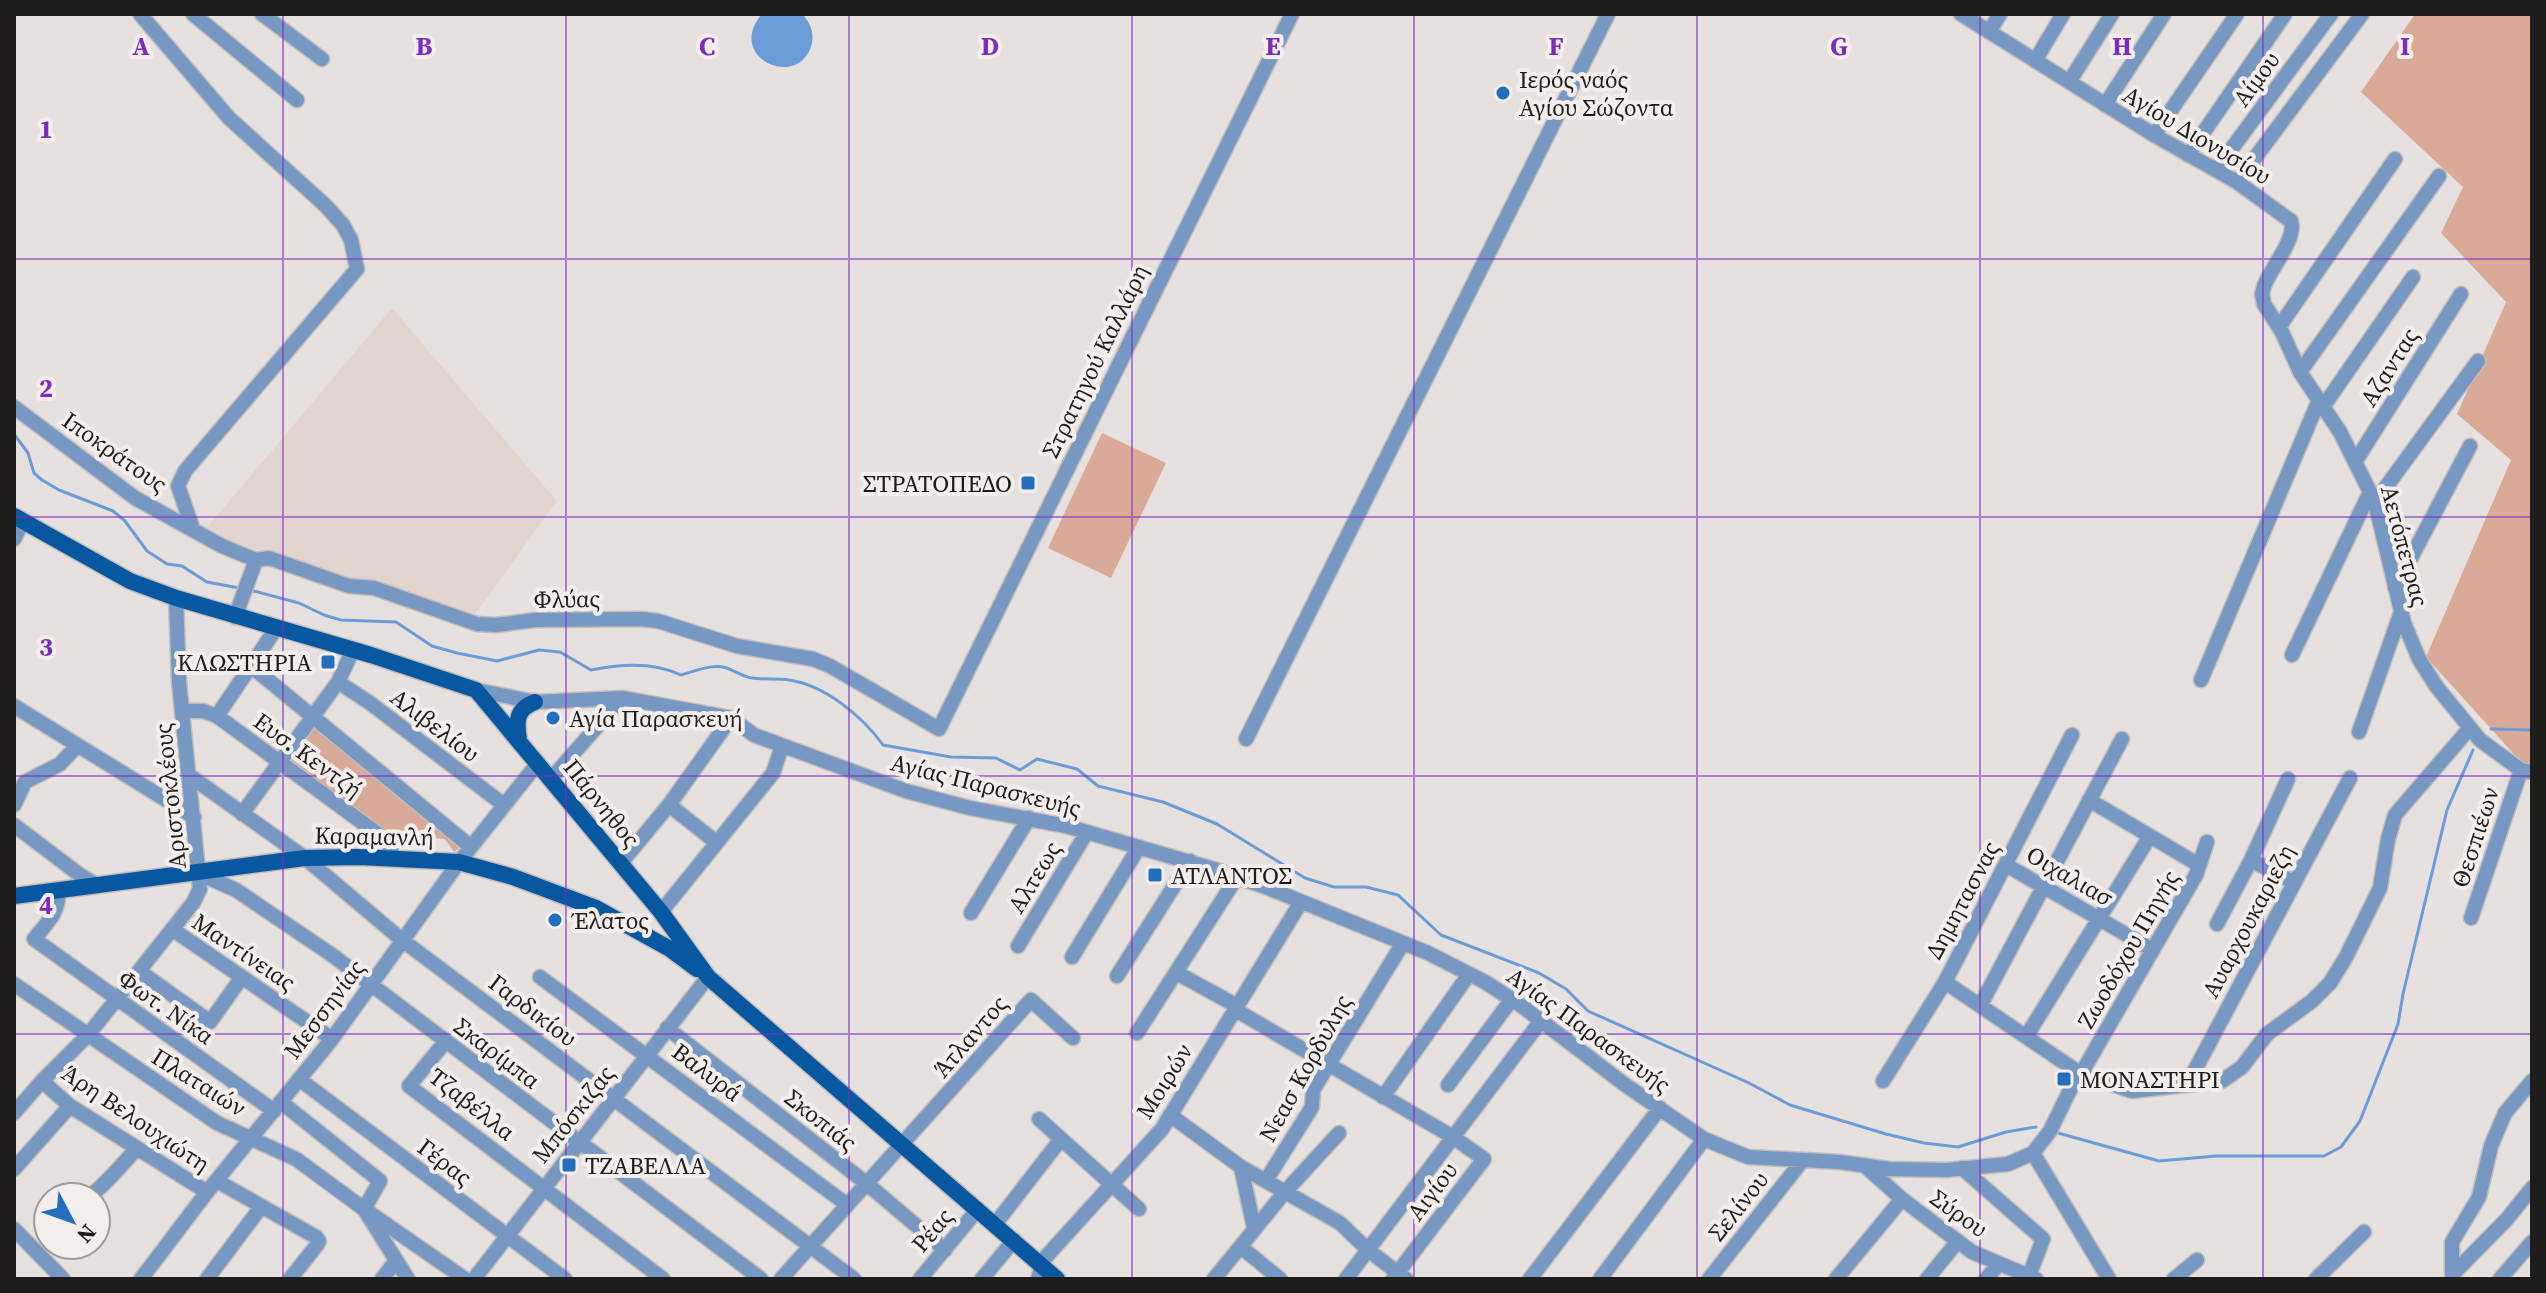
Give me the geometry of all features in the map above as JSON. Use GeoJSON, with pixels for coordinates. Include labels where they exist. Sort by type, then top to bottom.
{"type":"FeatureCollection","features":[{"type":"Feature","properties":{"kind":"main road"},"geometry":{"type":"LineString","coordinates":[[18,519],[130,581],[176,598],[237,612],[476,690]]}},
{"type":"Feature","properties":{"kind":"main road","name":"Πάρνηθος"},"geometry":{"type":"LineString","coordinates":[[476,690],[661,912],[708,977],[996,1223],[1039,1272],[1057,1279]]}},
{"type":"Feature","properties":{"kind":"main road"},"geometry":{"type":"LineString","coordinates":[[519,740],[516,722],[519,713],[535,702]]}},
{"type":"Feature","properties":{"kind":"main road","name":"Καραμανλή"},"geometry":{"type":"LineString","coordinates":[[18,892],[200,874],[305,858],[459,862],[513,877],[596,908],[670,949],[708,977]]}},
{"type":"Feature","properties":{"kind":"street"},"geometry":{"type":"LineString","coordinates":[[193,14],[297,100]]}},
{"type":"Feature","properties":{"kind":"street"},"geometry":{"type":"LineString","coordinates":[[262,14],[322,59]]}},
{"type":"Feature","properties":{"kind":"street","name":"Στρατηγού Καλλάρη"},"geometry":{"type":"LineString","coordinates":[[939,729],[1292,14]]}},
{"type":"Feature","properties":{"kind":"street"},"geometry":{"type":"LineString","coordinates":[[1246,739],[1608,14]]}},
{"type":"Feature","properties":{"kind":"street","name":"Αγίου Διονυσίου"},"geometry":{"type":"LineString","coordinates":[[1961,14],[2154,135],[2237,182],[2288,218]]}},
{"type":"Feature","properties":{"kind":"street"},"geometry":{"type":"LineString","coordinates":[[1989,32],[2000,14]]}},
{"type":"Feature","properties":{"kind":"street"},"geometry":{"type":"LineString","coordinates":[[2035,61],[2063,14]]}},
{"type":"Feature","properties":{"kind":"street"},"geometry":{"type":"LineString","coordinates":[[2069,82],[2112,14]]}},
{"type":"Feature","properties":{"kind":"street"},"geometry":{"type":"LineString","coordinates":[[2105,105],[2164,14]]}},
{"type":"Feature","properties":{"kind":"street"},"geometry":{"type":"LineString","coordinates":[[2154,135],[2237,14]]}},
{"type":"Feature","properties":{"kind":"street"},"geometry":{"type":"LineString","coordinates":[[2188,155],[2285,14]]}},
{"type":"Feature","properties":{"kind":"street","name":"Αίμου"},"geometry":{"type":"LineString","coordinates":[[2216,170],[2331,14]]}},
{"type":"Feature","properties":{"kind":"street"},"geometry":{"type":"LineString","coordinates":[[2237,182],[2362,14]]}},
{"type":"Feature","properties":{"kind":"street"},"geometry":{"type":"LineString","coordinates":[[148,17],[229,118],[343,225],[351,240],[357,269],[185,471],[178,486],[193,529]]}},
{"type":"Feature","properties":{"kind":"street"},"geometry":{"type":"LineString","coordinates":[[2279,327],[2395,159]]}},
{"type":"Feature","properties":{"kind":"street"},"geometry":{"type":"LineString","coordinates":[[2300,372],[2439,176]]}},
{"type":"Feature","properties":{"kind":"street","name":"Αετόπετρας"},"geometry":{"type":"LineString","coordinates":[[2288,218],[2293,227],[2291,236],[2267,279],[2262,294],[2264,304],[2372,497],[2401,612],[2419,659],[2469,729],[2526,771]]}},
{"type":"Feature","properties":{"kind":"street"},"geometry":{"type":"LineString","coordinates":[[2201,680],[2321,404],[2413,277]]}},
{"type":"Feature","properties":{"kind":"street","name":"Αζαντας"},"geometry":{"type":"LineString","coordinates":[[2355,462],[2461,294]]}},
{"type":"Feature","properties":{"kind":"street"},"geometry":{"type":"LineString","coordinates":[[2292,655],[2372,497],[2478,361]]}},
{"type":"Feature","properties":{"kind":"street","name":"Ιποκράτους"},"geometry":{"type":"LineString","coordinates":[[14,407],[135,498],[193,529]]}},
{"type":"Feature","properties":{"kind":"street"},"geometry":{"type":"LineString","coordinates":[[2395,588],[2470,446]]}},
{"type":"Feature","properties":{"kind":"street"},"geometry":{"type":"LineString","coordinates":[[14,539],[18,519]]}},
{"type":"Feature","properties":{"kind":"street","name":"Φλύας"},"geometry":{"type":"LineString","coordinates":[[193,529],[222,546],[256,560],[269,558],[349,586],[374,588],[477,624],[535,620],[658,621],[737,646],[822,662],[939,729]]}},
{"type":"Feature","properties":{"kind":"street"},"geometry":{"type":"LineString","coordinates":[[237,612],[256,560]]}},
{"type":"Feature","properties":{"kind":"street","name":"Αριστοκλέους"},"geometry":{"type":"LineString","coordinates":[[14,1113],[88,1035],[200,889],[179,682],[176,598]]}},
{"type":"Feature","properties":{"kind":"street"},"geometry":{"type":"LineString","coordinates":[[2359,732],[2401,612]]}},
{"type":"Feature","properties":{"kind":"street"},"geometry":{"type":"LineString","coordinates":[[217,716],[277,627]]}},
{"type":"Feature","properties":{"kind":"street"},"geometry":{"type":"LineString","coordinates":[[242,814],[338,682],[353,650]]}},
{"type":"Feature","properties":{"kind":"street"},"geometry":{"type":"LineString","coordinates":[[251,666],[471,847]]}},
{"type":"Feature","properties":{"kind":"street","name":"Αλιβελίου"},"geometry":{"type":"LineString","coordinates":[[338,682],[504,805]]}},
{"type":"Feature","properties":{"kind":"street","name":"Αγίας Παρασκευής"},"geometry":{"type":"LineString","coordinates":[[476,690],[535,702],[622,698],[731,718],[754,735],[906,791],[970,808],[1087,832],[1237,877],[1403,943],[1469,974],[1512,999],[1704,1139],[1748,1157],[1866,1167],[1962,1168],[2008,1164],[2033,1153]]}},
{"type":"Feature","properties":{"kind":"street"},"geometry":{"type":"LineString","coordinates":[[551,779],[622,698]]}},
{"type":"Feature","properties":{"kind":"street"},"geometry":{"type":"LineString","coordinates":[[14,706],[194,817]]}},
{"type":"Feature","properties":{"kind":"street","name":"Ευσ. Κεντζή"},"geometry":{"type":"LineString","coordinates":[[183,711],[203,711],[217,716],[378,834],[388,844],[393,858]]}},
{"type":"Feature","properties":{"kind":"street"},"geometry":{"type":"LineString","coordinates":[[620,864],[669,805],[731,718]]}},
{"type":"Feature","properties":{"kind":"street"},"geometry":{"type":"LineString","coordinates":[[1945,982],[2081,1074],[2132,1091],[2214,1083],[2232,1075],[2267,1034],[2312,1001],[2330,983],[2380,888],[2395,815],[2469,729]]}},
{"type":"Feature","properties":{"kind":"street","name":"Δημητασνας"},"geometry":{"type":"LineString","coordinates":[[1883,1081],[1945,982],[2072,735]]}},
{"type":"Feature","properties":{"kind":"street"},"geometry":{"type":"LineString","coordinates":[[1980,1006],[2122,739]]}},
{"type":"Feature","properties":{"kind":"street"},"geometry":{"type":"LineString","coordinates":[[14,805],[19,779],[60,764],[77,746]]}},
{"type":"Feature","properties":{"kind":"street"},"geometry":{"type":"LineString","coordinates":[[661,912],[773,773],[782,746]]}},
{"type":"Feature","properties":{"kind":"street","name":"Μεσσηνίας"},"geometry":{"type":"LineString","coordinates":[[141,1279],[332,1039],[459,862],[538,763]]}},
{"type":"Feature","properties":{"kind":"street","name":"Θεσπιέων"},"geometry":{"type":"LineString","coordinates":[[2471,918],[2526,771]]}},
{"type":"Feature","properties":{"kind":"street","name":"Γαρδικίου"},"geometry":{"type":"LineString","coordinates":[[190,776],[305,858],[402,940],[854,1279]]}},
{"type":"Feature","properties":{"kind":"street","name":"Αυαρχουκαριεζη"},"geometry":{"type":"LineString","coordinates":[[2187,1085],[2350,778]]}},
{"type":"Feature","properties":{"kind":"street"},"geometry":{"type":"LineString","coordinates":[[2217,924],[2288,779]]}},
{"type":"Feature","properties":{"kind":"street"},"geometry":{"type":"LineString","coordinates":[[2089,800],[2199,865]]}},
{"type":"Feature","properties":{"kind":"street"},"geometry":{"type":"LineString","coordinates":[[669,805],[716,842]]}},
{"type":"Feature","properties":{"kind":"street"},"geometry":{"type":"LineString","coordinates":[[971,913],[1029,818]]}},
{"type":"Feature","properties":{"kind":"street"},"geometry":{"type":"LineString","coordinates":[[14,825],[98,886]]}},
{"type":"Feature","properties":{"kind":"street","name":"Αλτεως"},"geometry":{"type":"LineString","coordinates":[[1018,946],[1087,832]]}},
{"type":"Feature","properties":{"kind":"street"},"geometry":{"type":"LineString","coordinates":[[2026,1037],[2150,836]]}},
{"type":"Feature","properties":{"kind":"street","name":"Ζωοδόχου Πηγής"},"geometry":{"type":"LineString","coordinates":[[2081,1074],[2153,950],[2199,865],[2207,842]]}},
{"type":"Feature","properties":{"kind":"street"},"geometry":{"type":"LineString","coordinates":[[1072,957],[1139,847]]}},
{"type":"Feature","properties":{"kind":"street"},"geometry":{"type":"LineString","coordinates":[[2251,860],[2293,882]]}},
{"type":"Feature","properties":{"kind":"street"},"geometry":{"type":"LineString","coordinates":[[1117,976],[1190,861]]}},
{"type":"Feature","properties":{"kind":"street","name":"Οιχαλιασ"},"geometry":{"type":"LineString","coordinates":[[2006,865],[2153,950]]}},
{"type":"Feature","properties":{"kind":"street","name":"Σκαρίμπα"},"geometry":{"type":"LineString","coordinates":[[200,874],[236,890],[332,955],[761,1279]]}},
{"type":"Feature","properties":{"kind":"street"},"geometry":{"type":"LineString","coordinates":[[1137,1033],[1237,877]]}},
{"type":"Feature","properties":{"kind":"street","name":"Φωτ. Νίκα"},"geometry":{"type":"LineString","coordinates":[[58,890],[56,912],[34,939],[117,999],[278,1106],[380,1181],[364,1209]]}},
{"type":"Feature","properties":{"kind":"street","name":"Μοιρών"},"geometry":{"type":"LineString","coordinates":[[1039,1272],[1162,1129],[1301,902]]}},
{"type":"Feature","properties":{"kind":"street","name":"Μαντίνειας"},"geometry":{"type":"LineString","coordinates":[[172,929],[332,1039]]}},
{"type":"Feature","properties":{"kind":"street","name":"Νεασ Κορδυλης"},"geometry":{"type":"LineString","coordinates":[[1270,1174],[1312,1107],[1313,1090],[1403,943]]}},
{"type":"Feature","properties":{"kind":"street"},"geometry":{"type":"LineString","coordinates":[[139,971],[210,1022],[242,977]]}},
{"type":"Feature","properties":{"kind":"street"},"geometry":{"type":"LineString","coordinates":[[1177,973],[1453,1137]]}},
{"type":"Feature","properties":{"kind":"street"},"geometry":{"type":"LineString","coordinates":[[1383,1097],[1469,974]]}},
{"type":"Feature","properties":{"kind":"street","name":"Βαλυρά"},"geometry":{"type":"LineString","coordinates":[[540,977],[846,1204]]}},
{"type":"Feature","properties":{"kind":"street","name":"Μπόσκιζας"},"geometry":{"type":"LineString","coordinates":[[474,1279],[708,977]]}},
{"type":"Feature","properties":{"kind":"street","name":"Πλαταιών"},"geometry":{"type":"LineString","coordinates":[[14,984],[217,1123],[296,1159],[465,1279]]}},
{"type":"Feature","properties":{"kind":"street"},"geometry":{"type":"LineString","coordinates":[[1448,1085],[1512,999]]}},
{"type":"Feature","properties":{"kind":"street","name":"Άτλαντος"},"geometry":{"type":"LineString","coordinates":[[904,1144],[1031,1000],[1073,1038]]}},
{"type":"Feature","properties":{"kind":"street","name":"Αιγίου"},"geometry":{"type":"LineString","coordinates":[[1346,1279],[1540,1022]]}},
{"type":"Feature","properties":{"kind":"street","name":"Σκοπιάς"},"geometry":{"type":"LineString","coordinates":[[667,1028],[866,1183],[945,1250]]}},
{"type":"Feature","properties":{"kind":"street","name":"Τζαβέλλα"},"geometry":{"type":"LineString","coordinates":[[445,1042],[409,1086],[663,1279]]}},
{"type":"Feature","properties":{"kind":"street"},"geometry":{"type":"LineString","coordinates":[[2081,1074],[2050,1131],[2033,1153],[2109,1279]]}},
{"type":"Feature","properties":{"kind":"street","name":"Γέρας"},"geometry":{"type":"LineString","coordinates":[[299,1079],[565,1279]]}},
{"type":"Feature","properties":{"kind":"street","name":"Άρη Βελουχιώτη"},"geometry":{"type":"LineString","coordinates":[[42,1081],[70,1106],[137,1148],[312,1234],[319,1241],[290,1279]]}},
{"type":"Feature","properties":{"kind":"street"},"geometry":{"type":"LineString","coordinates":[[2453,1276],[2452,1242],[2479,1197],[2491,1146],[2505,1113],[2532,1081]]}},
{"type":"Feature","properties":{"kind":"street"},"geometry":{"type":"LineString","coordinates":[[14,1169],[70,1106]]}},
{"type":"Feature","properties":{"kind":"street"},"geometry":{"type":"LineString","coordinates":[[1534,1278],[1660,1108]]}},
{"type":"Feature","properties":{"kind":"street"},"geometry":{"type":"LineString","coordinates":[[1170,1115],[1241,1167],[1340,1223],[1399,1277]]}},
{"type":"Feature","properties":{"kind":"street"},"geometry":{"type":"LineString","coordinates":[[1039,1119],[1139,1209]]}},
{"type":"Feature","properties":{"kind":"street"},"geometry":{"type":"LineString","coordinates":[[1214,1279],[1254,1228],[1339,1133]]}},
{"type":"Feature","properties":{"kind":"street","name":"Αιγίου"},"geometry":{"type":"LineString","coordinates":[[1399,1277],[1484,1159],[1453,1137]]}},
{"type":"Feature","properties":{"kind":"street"},"geometry":{"type":"LineString","coordinates":[[996,1223],[1061,1139]]}},
{"type":"Feature","properties":{"kind":"street"},"geometry":{"type":"LineString","coordinates":[[1600,1279],[1704,1139]]}},
{"type":"Feature","properties":{"kind":"street"},"geometry":{"type":"LineString","coordinates":[[781,1279],[846,1204],[904,1144]]}},
{"type":"Feature","properties":{"kind":"street"},"geometry":{"type":"LineString","coordinates":[[110,1181],[119,1165],[137,1148]]}},
{"type":"Feature","properties":{"kind":"street","name":"Σελίνου"},"geometry":{"type":"LineString","coordinates":[[1709,1279],[1802,1161]]}},
{"type":"Feature","properties":{"kind":"street"},"geometry":{"type":"LineString","coordinates":[[1241,1167],[1254,1228]]}},
{"type":"Feature","properties":{"kind":"street","name":"Σύρου"},"geometry":{"type":"LineString","coordinates":[[1866,1167],[1902,1199],[1972,1252],[2032,1278]]}},
{"type":"Feature","properties":{"kind":"street"},"geometry":{"type":"LineString","coordinates":[[1962,1168],[2043,1239],[2032,1278]]}},
{"type":"Feature","properties":{"kind":"street"},"geometry":{"type":"LineString","coordinates":[[2453,1276],[2532,1188]]}},
{"type":"Feature","properties":{"kind":"street"},"geometry":{"type":"LineString","coordinates":[[1836,1279],[1902,1199]]}},
{"type":"Feature","properties":{"kind":"street"},"geometry":{"type":"LineString","coordinates":[[207,1279],[261,1207]]}},
{"type":"Feature","properties":{"kind":"street","name":"Πλαταιών"},"geometry":{"type":"LineString","coordinates":[[364,1209],[408,1279]]}},
{"type":"Feature","properties":{"kind":"street","name":"Ρέας"},"geometry":{"type":"LineString","coordinates":[[920,1279],[978,1209]]}},
{"type":"Feature","properties":{"kind":"street"},"geometry":{"type":"LineString","coordinates":[[14,1229],[32,1241]]}},
{"type":"Feature","properties":{"kind":"street"},"geometry":{"type":"LineString","coordinates":[[2316,1279],[2364,1232]]}},
{"type":"Feature","properties":{"kind":"street"},"geometry":{"type":"LineString","coordinates":[[982,1279],[1014,1240]]}},
{"type":"Feature","properties":{"kind":"street"},"geometry":{"type":"LineString","coordinates":[[1927,1279],[1958,1241]]}},
{"type":"Feature","properties":{"kind":"street"},"geometry":{"type":"LineString","coordinates":[[2500,1279],[2532,1242]]}},
{"type":"Feature","properties":{"kind":"street"},"geometry":{"type":"LineString","coordinates":[[1241,1247],[1280,1279]]}},
{"type":"Feature","properties":{"kind":"street"},"geometry":{"type":"LineString","coordinates":[[2174,1279],[2197,1260]]}},
{"type":"Feature","properties":{"kind":"street"},"geometry":{"type":"LineString","coordinates":[[53,1261],[63,1279]]}},
{"type":"Feature","properties":{"kind":"street"},"geometry":{"type":"LineString","coordinates":[[382,1279],[395,1262]]}},
{"type":"Feature","properties":{"kind":"street"},"geometry":{"type":"LineString","coordinates":[[1986,1279],[1999,1264]]}},
{"type":"Feature","properties":{"kind":"shaded area"},"geometry":{"type":"Polygon","coordinates":[[[2415,14],[2532,14],[2532,763],[2522,763],[2426,657],[2511,460],[2457,414],[2506,302],[2441,233],[2463,187],[2361,92],[2415,14]]]}},
{"type":"Feature","properties":{"kind":"shaded area"},"geometry":{"type":"Polygon","coordinates":[[[392,308],[557,501],[471,620],[348,583],[204,531],[392,308]]]}},
{"type":"Feature","properties":{"kind":"shaded area"},"geometry":{"type":"Polygon","coordinates":[[[1102,433],[1166,463],[1111,578],[1048,548],[1102,433]]]}},
{"type":"Feature","properties":{"kind":"shaded area"},"geometry":{"type":"Polygon","coordinates":[[[315,726],[463,845],[454,852],[445,839],[436,838],[423,840],[412,847],[403,846],[288,764],[315,726]]]}},
{"type":"Feature","properties":{"kind":"water"},"geometry":{"type":"Polygon","coordinates":[[[762,14],[802,14],[812,35],[805,58],[794,65],[781,67],[768,63],[758,55],[752,44],[753,30],[762,14]]]}},
{"type":"Feature","properties":{"kind":"waterway"},"geometry":{"type":"LineString","coordinates":[[14,434],[28,453],[34,473],[42,480],[113,511],[125,521],[147,551],[167,564],[182,566],[207,582],[239,588]]}},
{"type":"Feature","properties":{"kind":"waterway"},"geometry":{"type":"LineString","coordinates":[[250,590],[299,603],[341,620],[396,622],[432,646],[497,661],[539,650],[560,652],[591,670],[637,665],[681,675],[718,667],[748,677],[803,683],[842,704],[883,745],[951,757],[996,758],[1020,770],[1037,759],[1077,769],[1098,786],[1163,802],[1217,824],[1305,878],[1334,887],[1366,887],[1398,895],[1441,935],[1539,973],[1566,989],[1588,1011],[1749,1083],[1790,1105],[1886,1134],[1958,1147],[2006,1132],[2036,1127]]}},
{"type":"Feature","properties":{"kind":"waterway"},"geometry":{"type":"LineString","coordinates":[[2491,729],[2532,730]]}},
{"type":"Feature","properties":{"kind":"waterway"},"geometry":{"type":"LineString","coordinates":[[2058,1133],[2159,1161],[2216,1156],[2324,1156],[2341,1147],[2360,1121],[2398,1024],[2447,810],[2473,750]]}},
{"type":"Feature","properties":{"kind":"place","name":"Ιερός ναός Αγίου Σώζοντα"},"geometry":{"type":"Point","coordinates":[1503,93]}},
{"type":"Feature","properties":{"kind":"place","name":"ΣΤΡΑΤΟΠΕΔΟ"},"geometry":{"type":"Point","coordinates":[1028,483]}},
{"type":"Feature","properties":{"kind":"place","name":"ΚΛΩΣΤΗΡΙΑ"},"geometry":{"type":"Point","coordinates":[328,662]}},
{"type":"Feature","properties":{"kind":"place","name":"Αγία Παρασκευή"},"geometry":{"type":"Point","coordinates":[553,718]}},
{"type":"Feature","properties":{"kind":"place","name":"ΑΤΛΑΝΤΟΣ"},"geometry":{"type":"Point","coordinates":[1155,875]}},
{"type":"Feature","properties":{"kind":"place","name":"Έλατος"},"geometry":{"type":"Point","coordinates":[555,920]}},
{"type":"Feature","properties":{"kind":"place","name":"ΜΟΝΑΣΤΗΡΙ"},"geometry":{"type":"Point","coordinates":[2064,1079]}},
{"type":"Feature","properties":{"kind":"place","name":"ΤΖΑΒΕΛΛΑ"},"geometry":{"type":"Point","coordinates":[569,1165]}}]}
